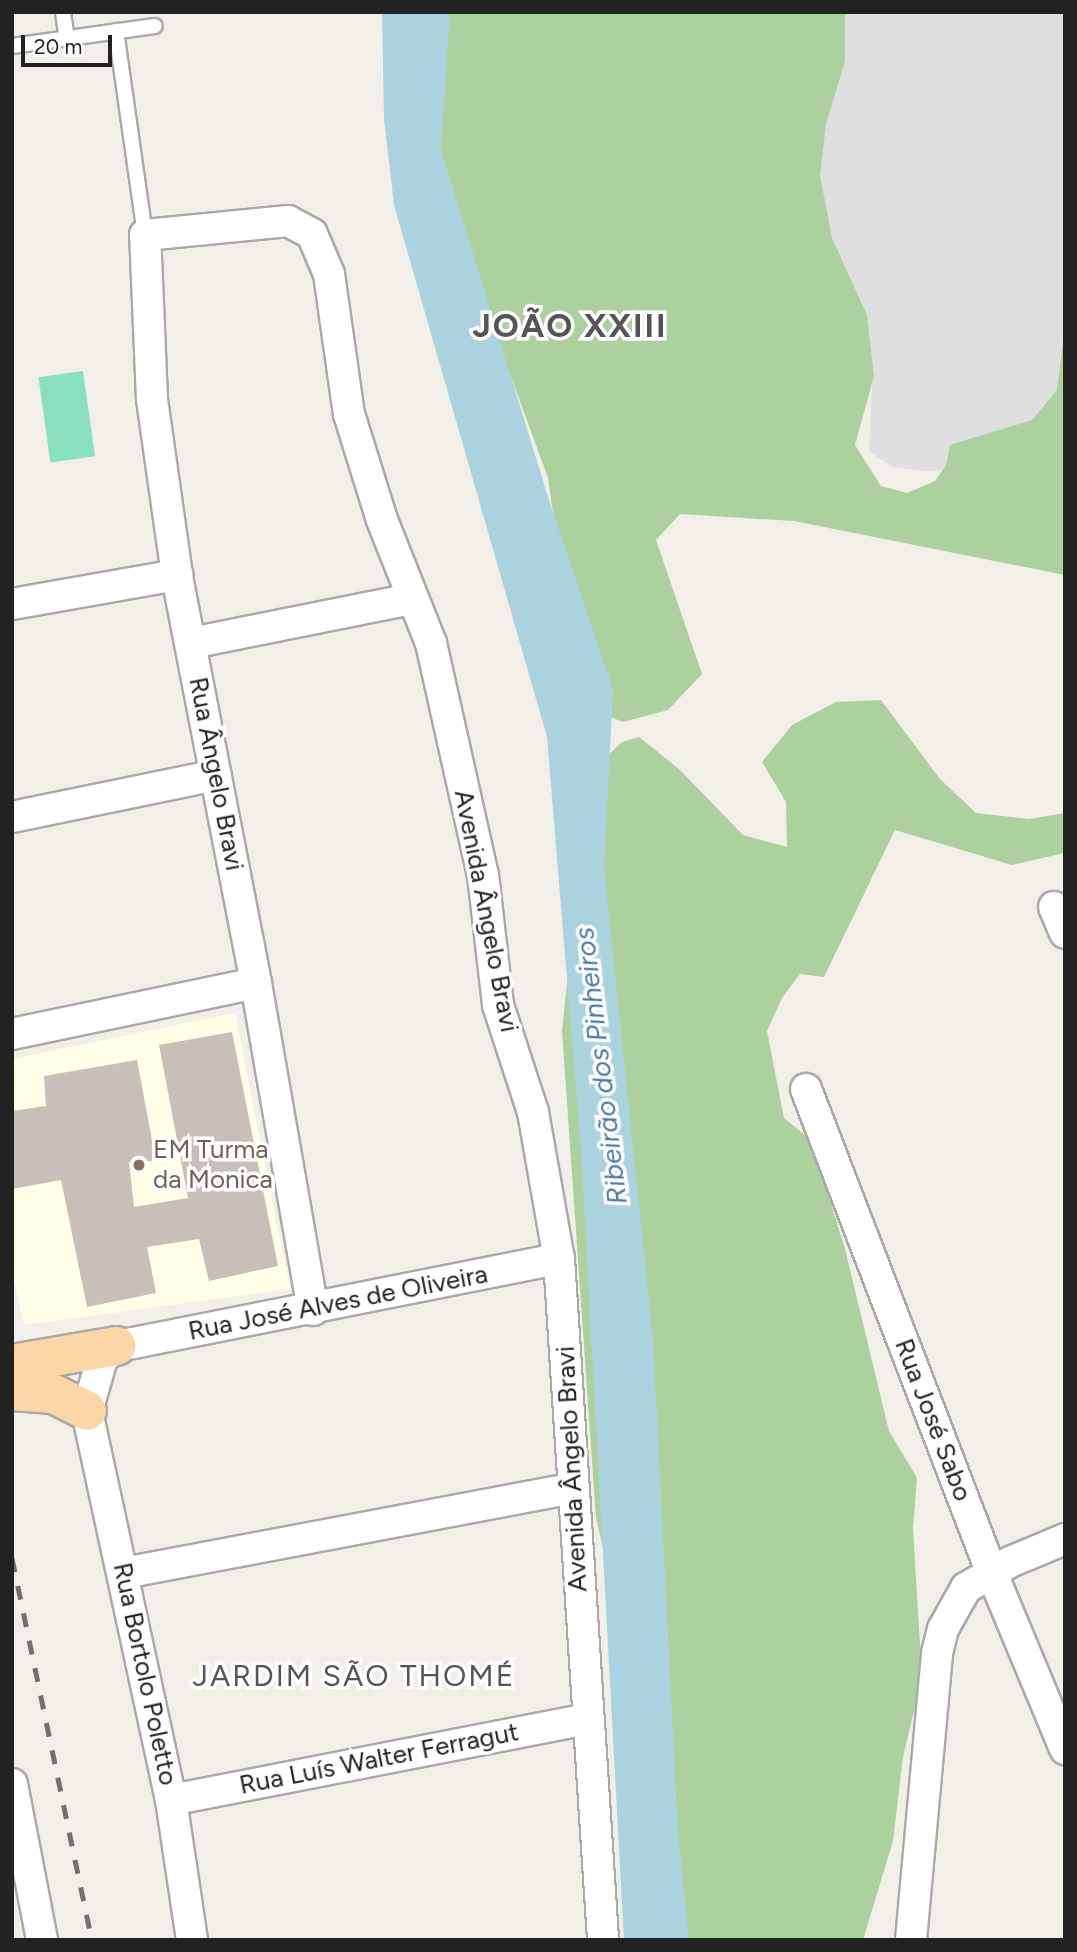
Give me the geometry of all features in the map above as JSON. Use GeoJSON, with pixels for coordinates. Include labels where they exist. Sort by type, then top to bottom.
{"type":"FeatureCollection","features":[{"type":"Feature","properties":{"kind":"main road"},"geometry":{"type":"LineString","coordinates":[[12,1364],[116,1346]]}},
{"type":"Feature","properties":{"kind":"main road"},"geometry":{"type":"LineString","coordinates":[[12,1391],[54,1394],[87,1411]]}},
{"type":"Feature","properties":{"kind":"street","name":"Avenida Ângelo Bravi"},"geometry":{"type":"LineString","coordinates":[[145,235],[288,221],[312,234],[329,274],[349,414],[412,599],[431,643],[483,875],[498,1005],[533,1112],[559,1259],[603,1940]]}},
{"type":"Feature","properties":{"kind":"street","name":"Rua Ângelo Bravi"},"geometry":{"type":"LineString","coordinates":[[145,235],[152,399],[177,575],[256,983],[313,1310]]}},
{"type":"Feature","properties":{"kind":"street"},"geometry":{"type":"LineString","coordinates":[[12,604],[177,575]]}},
{"type":"Feature","properties":{"kind":"street"},"geometry":{"type":"LineString","coordinates":[[191,643],[412,599]]}},
{"type":"Feature","properties":{"kind":"street"},"geometry":{"type":"LineString","coordinates":[[12,817],[216,775]]}},
{"type":"Feature","properties":{"kind":"street"},"geometry":{"type":"LineString","coordinates":[[12,1034],[256,983]]}},
{"type":"Feature","properties":{"kind":"street","name":"Rua José Sabo"},"geometry":{"type":"LineString","coordinates":[[806,1089],[991,1571],[1065,1749]]}},
{"type":"Feature","properties":{"kind":"street","name":"Rua José Alves de Oliveira"},"geometry":{"type":"LineString","coordinates":[[116,1346],[313,1310],[559,1259]]}},
{"type":"Feature","properties":{"kind":"street"},"geometry":{"type":"LineString","coordinates":[[87,1411],[96,1373],[116,1346]]}},
{"type":"Feature","properties":{"kind":"street","name":"Rua Bortolo Poletto"},"geometry":{"type":"LineString","coordinates":[[87,1411],[171,1800],[192,1940]]}},
{"type":"Feature","properties":{"kind":"street"},"geometry":{"type":"LineString","coordinates":[[124,1573],[573,1488]]}},
{"type":"Feature","properties":{"kind":"street"},"geometry":{"type":"LineString","coordinates":[[911,1940],[937,1653],[943,1629],[966,1588],[991,1571],[1065,1539]]}},
{"type":"Feature","properties":{"kind":"street","name":"Rua Luís Walter Ferragut"},"geometry":{"type":"LineString","coordinates":[[171,1800],[587,1718]]}},
{"type":"Feature","properties":{"kind":"street"},"geometry":{"type":"LineString","coordinates":[[12,1784],[42,1940]]}},
{"type":"Feature","properties":{"kind":"lane"},"geometry":{"type":"LineString","coordinates":[[63,12],[67,39]]}},
{"type":"Feature","properties":{"kind":"lane"},"geometry":{"type":"LineString","coordinates":[[12,46],[155,26]]}},
{"type":"Feature","properties":{"kind":"lane"},"geometry":{"type":"LineString","coordinates":[[117,32],[145,235]]}},
{"type":"Feature","properties":{"kind":"shaded area"},"geometry":{"type":"Polygon","coordinates":[[[803,12],[1065,12],[1065,391],[1052,408],[972,469],[924,471],[893,467],[869,451],[872,385],[748,180],[803,12]]]}},
{"type":"Feature","properties":{"kind":"shaded area","name":"EM Turma da Monica"},"geometry":{"type":"Polygon","coordinates":[[[235,1013],[290,1289],[24,1325],[12,1270],[12,1059],[235,1013]]]}},
{"type":"Feature","properties":{"kind":"green space"},"geometry":{"type":"Polygon","coordinates":[[[405,12],[845,12],[845,61],[826,124],[820,175],[832,238],[867,315],[874,376],[855,445],[881,486],[907,493],[935,481],[946,465],[950,445],[1032,420],[1057,390],[1065,326],[1065,575],[794,521],[680,514],[656,540],[702,674],[668,710],[623,722],[580,705],[548,478],[424,139],[405,12]]]}},
{"type":"Feature","properties":{"kind":"green space"},"geometry":{"type":"Polygon","coordinates":[[[83,371],[95,456],[50,462],[38,377],[83,371]]]}},
{"type":"Feature","properties":{"kind":"green space"},"geometry":{"type":"Polygon","coordinates":[[[881,700],[940,779],[976,813],[1029,819],[1065,813],[1065,853],[1012,865],[895,830],[824,977],[800,974],[782,998],[767,1031],[784,1118],[811,1140],[845,1249],[889,1431],[917,1478],[913,1528],[922,1678],[903,1757],[893,1841],[863,1940],[640,1940],[624,1595],[605,1556],[596,1518],[562,1031],[573,925],[577,785],[622,742],[639,737],[679,769],[743,835],[787,847],[786,802],[762,762],[792,725],[836,702],[881,700]]]}},
{"type":"Feature","properties":{"kind":"water","name":"Ribeirão dos Pinheiros"},"geometry":{"type":"Polygon","coordinates":[[[382,12],[450,12],[441,150],[553,513],[613,689],[604,868],[653,1340],[678,1835],[689,1940],[624,1940],[581,1149],[547,737],[394,205],[384,119],[382,12]]]}},
{"type":"Feature","properties":{"kind":"building","name":"EM Turma da Monica"},"geometry":{"type":"Polygon","coordinates":[[[232,1032],[278,1266],[209,1281],[199,1239],[147,1247],[156,1293],[87,1307],[61,1180],[12,1189],[12,1111],[46,1106],[44,1076],[137,1060],[156,1161],[129,1162],[134,1207],[188,1198],[159,1045],[232,1032]]]}},
{"type":"Feature","properties":{"kind":"railway"},"geometry":{"type":"LineString","coordinates":[[12,1558],[92,1940]]}},
{"type":"Feature","properties":{"kind":"place","name":"EM Turma da Monica"},"geometry":{"type":"Point","coordinates":[139,1165]}},
{"type":"Feature","properties":{"kind":"district","name":"JOÃO XXIII"},"geometry":{"type":"Point","coordinates":[570,326]}},
{"type":"Feature","properties":{"kind":"district","name":"JARDIM SÃO THOMÉ"},"geometry":{"type":"Point","coordinates":[354,1676]}}]}
